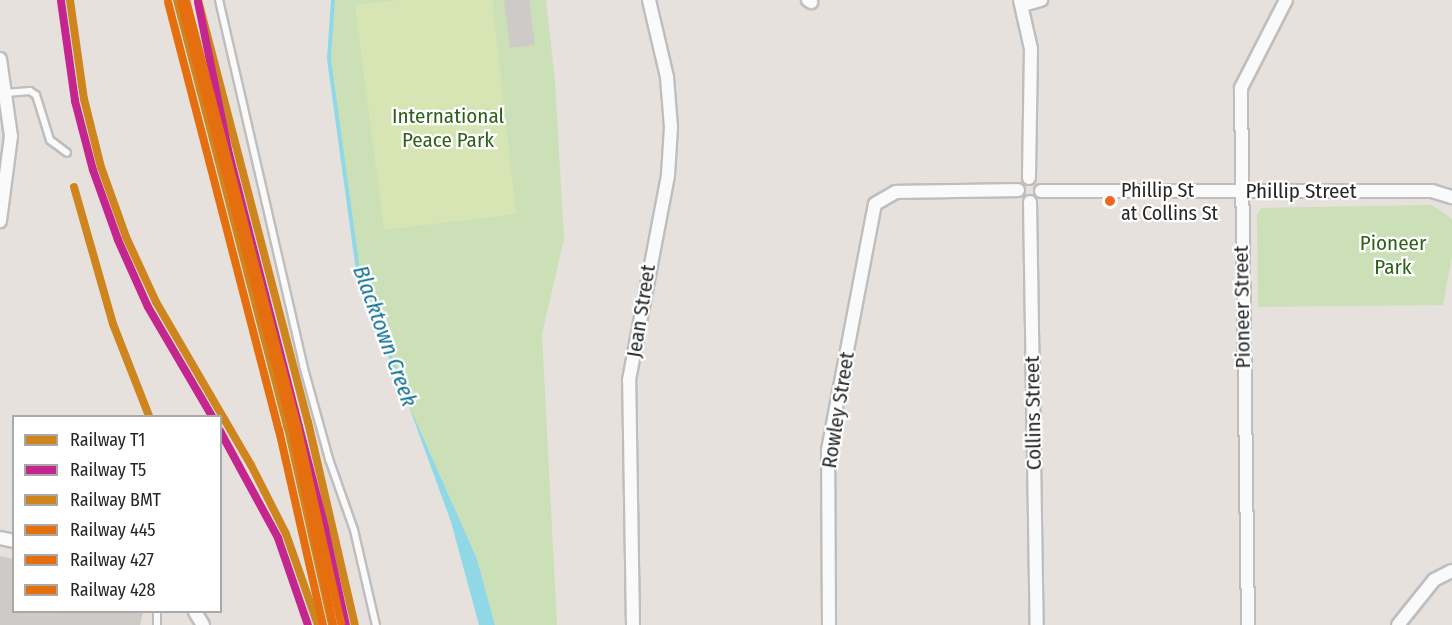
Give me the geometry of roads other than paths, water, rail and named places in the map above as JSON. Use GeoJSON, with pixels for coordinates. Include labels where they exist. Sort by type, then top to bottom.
{"type":"FeatureCollection","features":[{"type":"Feature","properties":{"kind":"street","name":"Jean Street"},"geometry":{"type":"LineString","coordinates":[[633,625],[629,380],[668,175],[671,127],[667,77],[649,0]]}},
{"type":"Feature","properties":{"kind":"street"},"geometry":{"type":"LineString","coordinates":[[1029,178],[1031,49],[1022,3],[1041,0]]}},
{"type":"Feature","properties":{"kind":"street","name":"Pioneer Street"},"geometry":{"type":"LineString","coordinates":[[1248,625],[1240,190],[1241,88],[1286,0]]}},
{"type":"Feature","properties":{"kind":"street"},"geometry":{"type":"LineString","coordinates":[[0,59],[6,93],[11,149],[0,221]]}},
{"type":"Feature","properties":{"kind":"street"},"geometry":{"type":"LineString","coordinates":[[1029,178],[1039,182],[1041,190],[1036,200],[1030,202],[1023,200],[1018,190],[1021,182],[1029,178]]}},
{"type":"Feature","properties":{"kind":"street","name":"Rowley Street"},"geometry":{"type":"LineString","coordinates":[[829,625],[828,450],[872,216],[880,199],[896,192],[1018,190]]}},
{"type":"Feature","properties":{"kind":"street","name":"Phillip Street"},"geometry":{"type":"LineString","coordinates":[[1041,190],[1432,191],[1452,197]]}},
{"type":"Feature","properties":{"kind":"street","name":"Collins Street"},"geometry":{"type":"LineString","coordinates":[[1030,202],[1037,625]]}},
{"type":"Feature","properties":{"kind":"street"},"geometry":{"type":"LineString","coordinates":[[1398,625],[1434,580],[1452,571]]}},
{"type":"Feature","properties":{"kind":"lane"},"geometry":{"type":"LineString","coordinates":[[219,0],[303,365],[329,459],[354,530],[376,625]]}},
{"type":"Feature","properties":{"kind":"lane"},"geometry":{"type":"LineString","coordinates":[[6,93],[30,91],[36,95],[50,140],[67,153]]}},
{"type":"Feature","properties":{"kind":"water"},"geometry":{"type":"Polygon","coordinates":[[[407,401],[477,559],[495,625],[479,625],[451,522],[407,401]]]}},
{"type":"Feature","properties":{"kind":"waterway","name":"Blacktown Creek"},"geometry":{"type":"LineString","coordinates":[[333,0],[329,59],[358,272],[409,405]]}},
{"type":"Feature","properties":{"kind":"rail line","name":"T1"},"geometry":{"type":"LineString","coordinates":[[70,0],[84,99],[101,167],[126,237],[156,302],[222,415]]}},
{"type":"Feature","properties":{"kind":"rail line","name":"BMT"},"geometry":{"type":"LineString","coordinates":[[177,0],[288,428],[332,625]]}},
{"type":"Feature","properties":{"kind":"rail line","name":"427"},"geometry":{"type":"LineString","coordinates":[[186,0],[297,426],[341,623]]}},
{"type":"Feature","properties":{"kind":"rail line","name":"T1"},"geometry":{"type":"LineString","coordinates":[[198,0],[308,422],[355,625]]}},
{"type":"Feature","properties":{"kind":"rail line","name":"T5"},"geometry":{"type":"LineString","coordinates":[[61,1],[75,101],[93,170],[118,240],[148,307],[211,415]]}},
{"type":"Feature","properties":{"kind":"rail line","name":"445"},"geometry":{"type":"LineString","coordinates":[[168,2],[279,430],[323,625]]}},
{"type":"Feature","properties":{"kind":"rail line","name":"428"},"geometry":{"type":"LineString","coordinates":[[181,2],[292,428],[333,625]]}},
{"type":"Feature","properties":{"kind":"rail line","name":"T5"},"geometry":{"type":"LineString","coordinates":[[198,2],[228,150],[325,529],[346,625]]}},
{"type":"Feature","properties":{"kind":"rail line","name":"T1"},"geometry":{"type":"LineString","coordinates":[[74,187],[113,324],[149,415]]}},
{"type":"Feature","properties":{"kind":"rail line","name":"T1"},"geometry":{"type":"LineString","coordinates":[[222,415],[251,465],[286,534],[318,625]]}},
{"type":"Feature","properties":{"kind":"rail line","name":"T5"},"geometry":{"type":"LineString","coordinates":[[222,435],[278,538],[308,625]]}},
{"type":"Feature","properties":{"kind":"place","name":"Phillip St at Collins St"},"geometry":{"type":"Point","coordinates":[1110,201]}},
{"type":"Feature","properties":{"kind":"park label","name":"International Peace Park"},"geometry":{"type":"Point","coordinates":[448,128]}},
{"type":"Feature","properties":{"kind":"park label","name":"Pioneer Park"},"geometry":{"type":"Point","coordinates":[1393,255]}}]}
